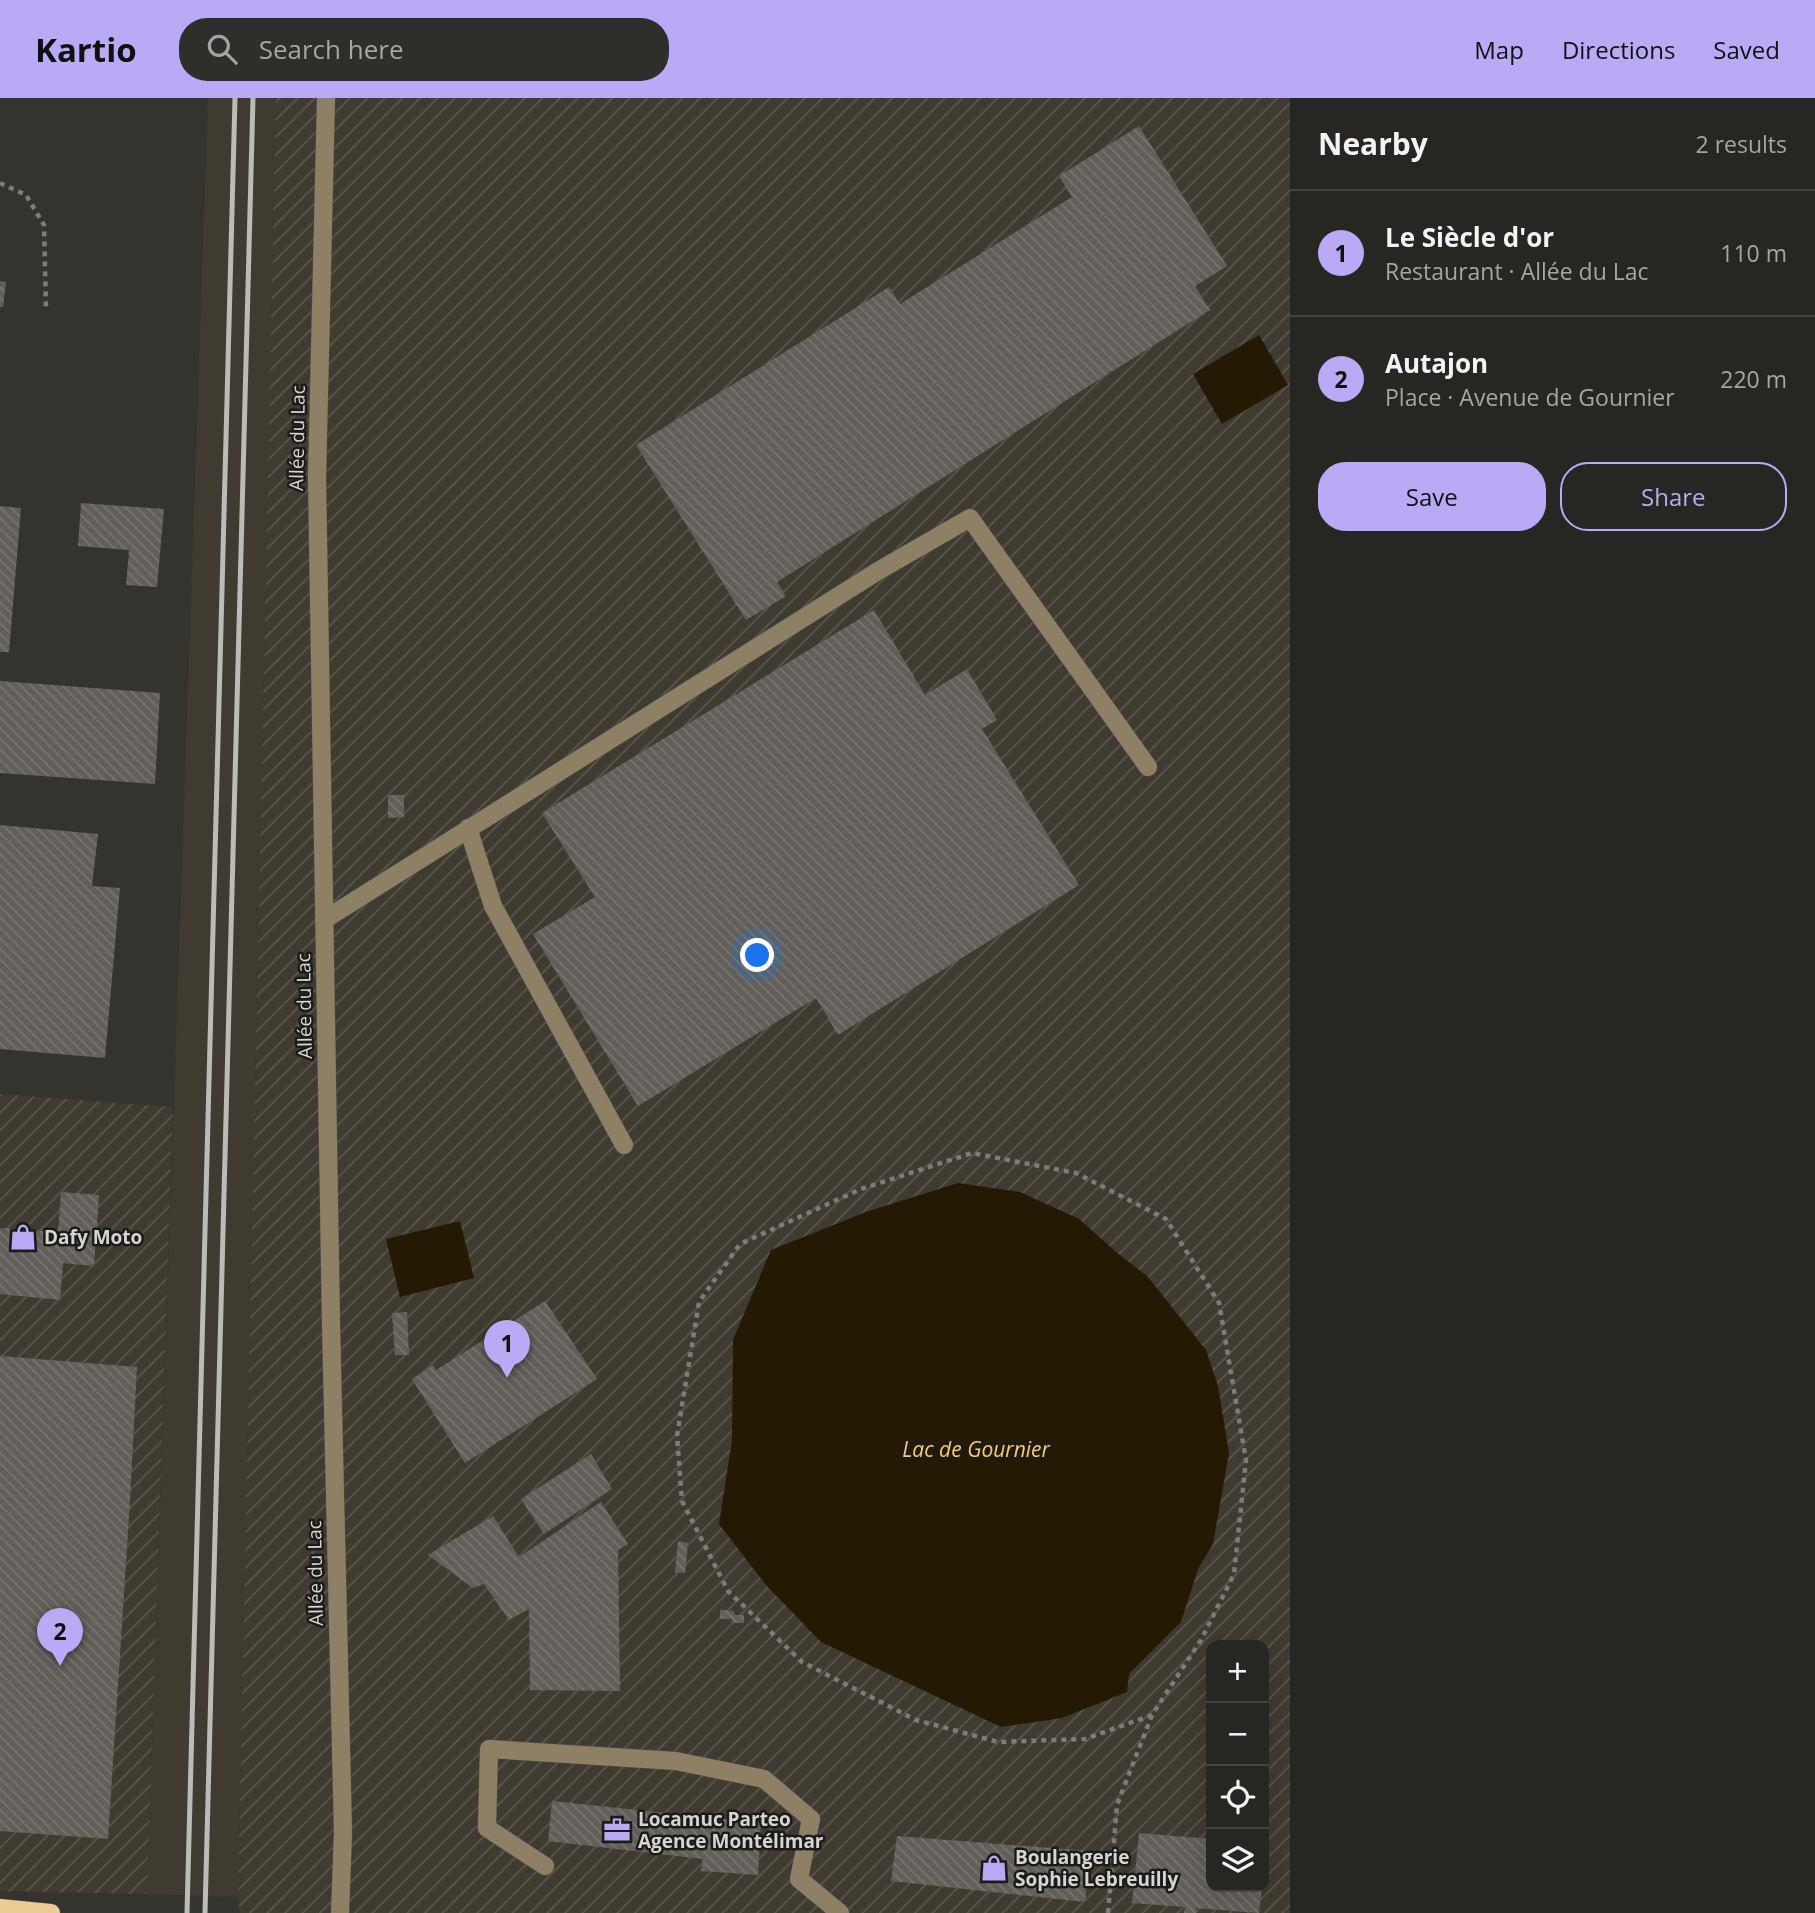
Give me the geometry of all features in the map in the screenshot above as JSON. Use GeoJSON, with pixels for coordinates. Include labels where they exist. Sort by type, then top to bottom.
{"type":"FeatureCollection","features":[{"type":"Feature","properties":{"kind":"main road"},"geometry":{"type":"LineString","coordinates":[[0,1908],[51,1913]]}},
{"type":"Feature","properties":{"kind":"street","name":"Allée du Lac"},"geometry":{"type":"LineString","coordinates":[[326,98],[317,478],[331,1338],[343,1833],[340,1913]]}},
{"type":"Feature","properties":{"kind":"street"},"geometry":{"type":"LineString","coordinates":[[324,920],[878,571],[970,518],[1148,767]]}},
{"type":"Feature","properties":{"kind":"street"},"geometry":{"type":"LineString","coordinates":[[468,828],[493,906],[624,1145]]}},
{"type":"Feature","properties":{"kind":"street"},"geometry":{"type":"LineString","coordinates":[[545,1866],[487,1828],[489,1749],[676,1760],[764,1779],[811,1819],[799,1879],[840,1913]]}},
{"type":"Feature","properties":{"kind":"path"},"geometry":{"type":"LineString","coordinates":[[0,183],[26,195],[44,225],[46,309]]}},
{"type":"Feature","properties":{"kind":"path"},"geometry":{"type":"LineString","coordinates":[[1108,1913],[1117,1805],[1152,1716],[1201,1640],[1234,1574],[1246,1460],[1219,1303],[1166,1219],[1076,1173],[972,1153],[861,1189],[740,1244],[699,1302],[677,1436],[682,1501],[728,1591],[802,1662],[916,1720],[998,1742],[1085,1739],[1152,1716]]}},
{"type":"Feature","properties":{"kind":"shaded area"},"geometry":{"type":"Polygon","coordinates":[[[208,98],[276,98],[238,1897],[147,1894],[208,98]]]}},
{"type":"Feature","properties":{"kind":"shaded area"},"geometry":{"type":"Polygon","coordinates":[[[276,98],[1290,98],[1290,1913],[240,1913],[238,1897],[276,98]]]}},
{"type":"Feature","properties":{"kind":"shaded area"},"geometry":{"type":"Polygon","coordinates":[[[0,1094],[173,1107],[147,1894],[0,1891],[0,1094]]]}},
{"type":"Feature","properties":{"kind":"water"},"geometry":{"type":"Polygon","coordinates":[[[1259,335],[1288,385],[1222,424],[1193,374],[1259,335]]]}},
{"type":"Feature","properties":{"kind":"water","name":"Lac de Gournier"},"geometry":{"type":"Polygon","coordinates":[[[958,1183],[1020,1192],[1079,1219],[1148,1277],[1206,1350],[1218,1386],[1229,1453],[1213,1544],[1198,1569],[1181,1622],[1129,1674],[1127,1692],[1062,1718],[1001,1727],[821,1642],[766,1585],[719,1524],[732,1440],[733,1340],[771,1250],[866,1212],[958,1183]]]}},
{"type":"Feature","properties":{"kind":"water"},"geometry":{"type":"Polygon","coordinates":[[[460,1221],[474,1278],[400,1297],[386,1239],[460,1221]]]}},
{"type":"Feature","properties":{"kind":"building"},"geometry":{"type":"Polygon","coordinates":[[[1139,126],[1227,266],[1195,286],[1210,310],[777,582],[786,596],[746,620],[636,445],[889,287],[900,304],[1072,197],[1059,176],[1139,126]]]}},
{"type":"Feature","properties":{"kind":"building"},"geometry":{"type":"Polygon","coordinates":[[[0,281],[6,282],[3,307],[0,307],[0,281]]]}},
{"type":"Feature","properties":{"kind":"building"},"geometry":{"type":"Polygon","coordinates":[[[81,503],[164,509],[157,587],[126,585],[129,550],[78,546],[81,503]]]}},
{"type":"Feature","properties":{"kind":"building"},"geometry":{"type":"Polygon","coordinates":[[[0,506],[21,508],[9,652],[0,652],[0,506]]]}},
{"type":"Feature","properties":{"kind":"building"},"geometry":{"type":"Polygon","coordinates":[[[874,610],[925,695],[967,669],[997,720],[982,729],[1079,885],[838,1035],[816,998],[638,1106],[533,934],[595,897],[542,813],[874,610]]]}},
{"type":"Feature","properties":{"kind":"building"},"geometry":{"type":"Polygon","coordinates":[[[0,681],[160,693],[155,784],[0,773],[0,681]]]}},
{"type":"Feature","properties":{"kind":"building"},"geometry":{"type":"Polygon","coordinates":[[[388,795],[404,795],[404,817],[388,818],[388,795]]]}},
{"type":"Feature","properties":{"kind":"building"},"geometry":{"type":"Polygon","coordinates":[[[0,825],[98,834],[92,886],[120,888],[105,1058],[0,1049],[0,825]]]}},
{"type":"Feature","properties":{"kind":"building"},"geometry":{"type":"Polygon","coordinates":[[[61,1192],[99,1195],[94,1266],[63,1263],[60,1300],[0,1294],[0,1228],[58,1232],[61,1192]]]}},
{"type":"Feature","properties":{"kind":"building"},"geometry":{"type":"Polygon","coordinates":[[[545,1301],[597,1379],[465,1463],[412,1379],[433,1365],[436,1370],[545,1301]]]}},
{"type":"Feature","properties":{"kind":"building"},"geometry":{"type":"Polygon","coordinates":[[[407,1312],[409,1355],[395,1355],[392,1313],[407,1312]]]}},
{"type":"Feature","properties":{"kind":"building"},"geometry":{"type":"Polygon","coordinates":[[[0,1356],[137,1367],[108,1839],[0,1831],[0,1356]]]}},
{"type":"Feature","properties":{"kind":"building"},"geometry":{"type":"Polygon","coordinates":[[[591,1454],[612,1489],[544,1534],[521,1499],[591,1454]]]}},
{"type":"Feature","properties":{"kind":"building"},"geometry":{"type":"Polygon","coordinates":[[[601,1502],[628,1544],[618,1550],[620,1691],[530,1690],[529,1609],[509,1620],[484,1584],[473,1588],[428,1555],[493,1516],[519,1557],[601,1502]]]}},
{"type":"Feature","properties":{"kind":"building"},"geometry":{"type":"Polygon","coordinates":[[[678,1541],[688,1543],[685,1573],[675,1572],[678,1541]]]}},
{"type":"Feature","properties":{"kind":"building"},"geometry":{"type":"Polygon","coordinates":[[[720,1610],[744,1615],[744,1623],[720,1619],[720,1610]]]}},
{"type":"Feature","properties":{"kind":"building"},"geometry":{"type":"Polygon","coordinates":[[[552,1801],[761,1823],[758,1875],[701,1871],[703,1859],[548,1841],[552,1801]]]}},
{"type":"Feature","properties":{"kind":"building"},"geometry":{"type":"Polygon","coordinates":[[[1139,1833],[1206,1839],[1206,1892],[1261,1892],[1259,1913],[1196,1908],[1196,1913],[1184,1913],[1185,1907],[1132,1903],[1139,1833]]]}},
{"type":"Feature","properties":{"kind":"building"},"geometry":{"type":"Polygon","coordinates":[[[897,1836],[1090,1851],[1085,1902],[891,1881],[897,1836]]]}},
{"type":"Feature","properties":{"kind":"railway"},"geometry":{"type":"LineString","coordinates":[[187,1913],[235,98]]}},
{"type":"Feature","properties":{"kind":"railway"},"geometry":{"type":"LineString","coordinates":[[205,1913],[253,98]]}},
{"type":"Feature","properties":{"kind":"place","name":"Dafy Moto"},"geometry":{"type":"Point","coordinates":[23,1237]}},
{"type":"Feature","properties":{"kind":"place","name":"Le Siècle d'or"},"geometry":{"type":"Point","coordinates":[507,1378]}},
{"type":"Feature","properties":{"kind":"place","name":"Autajon"},"geometry":{"type":"Point","coordinates":[60,1666]}},
{"type":"Feature","properties":{"kind":"place","name":"Locamuc Parteo Agence Montélimar"},"geometry":{"type":"Point","coordinates":[617,1830]}},
{"type":"Feature","properties":{"kind":"place","name":"Boulangerie Sophie Lebreuilly"},"geometry":{"type":"Point","coordinates":[994,1868]}}]}
